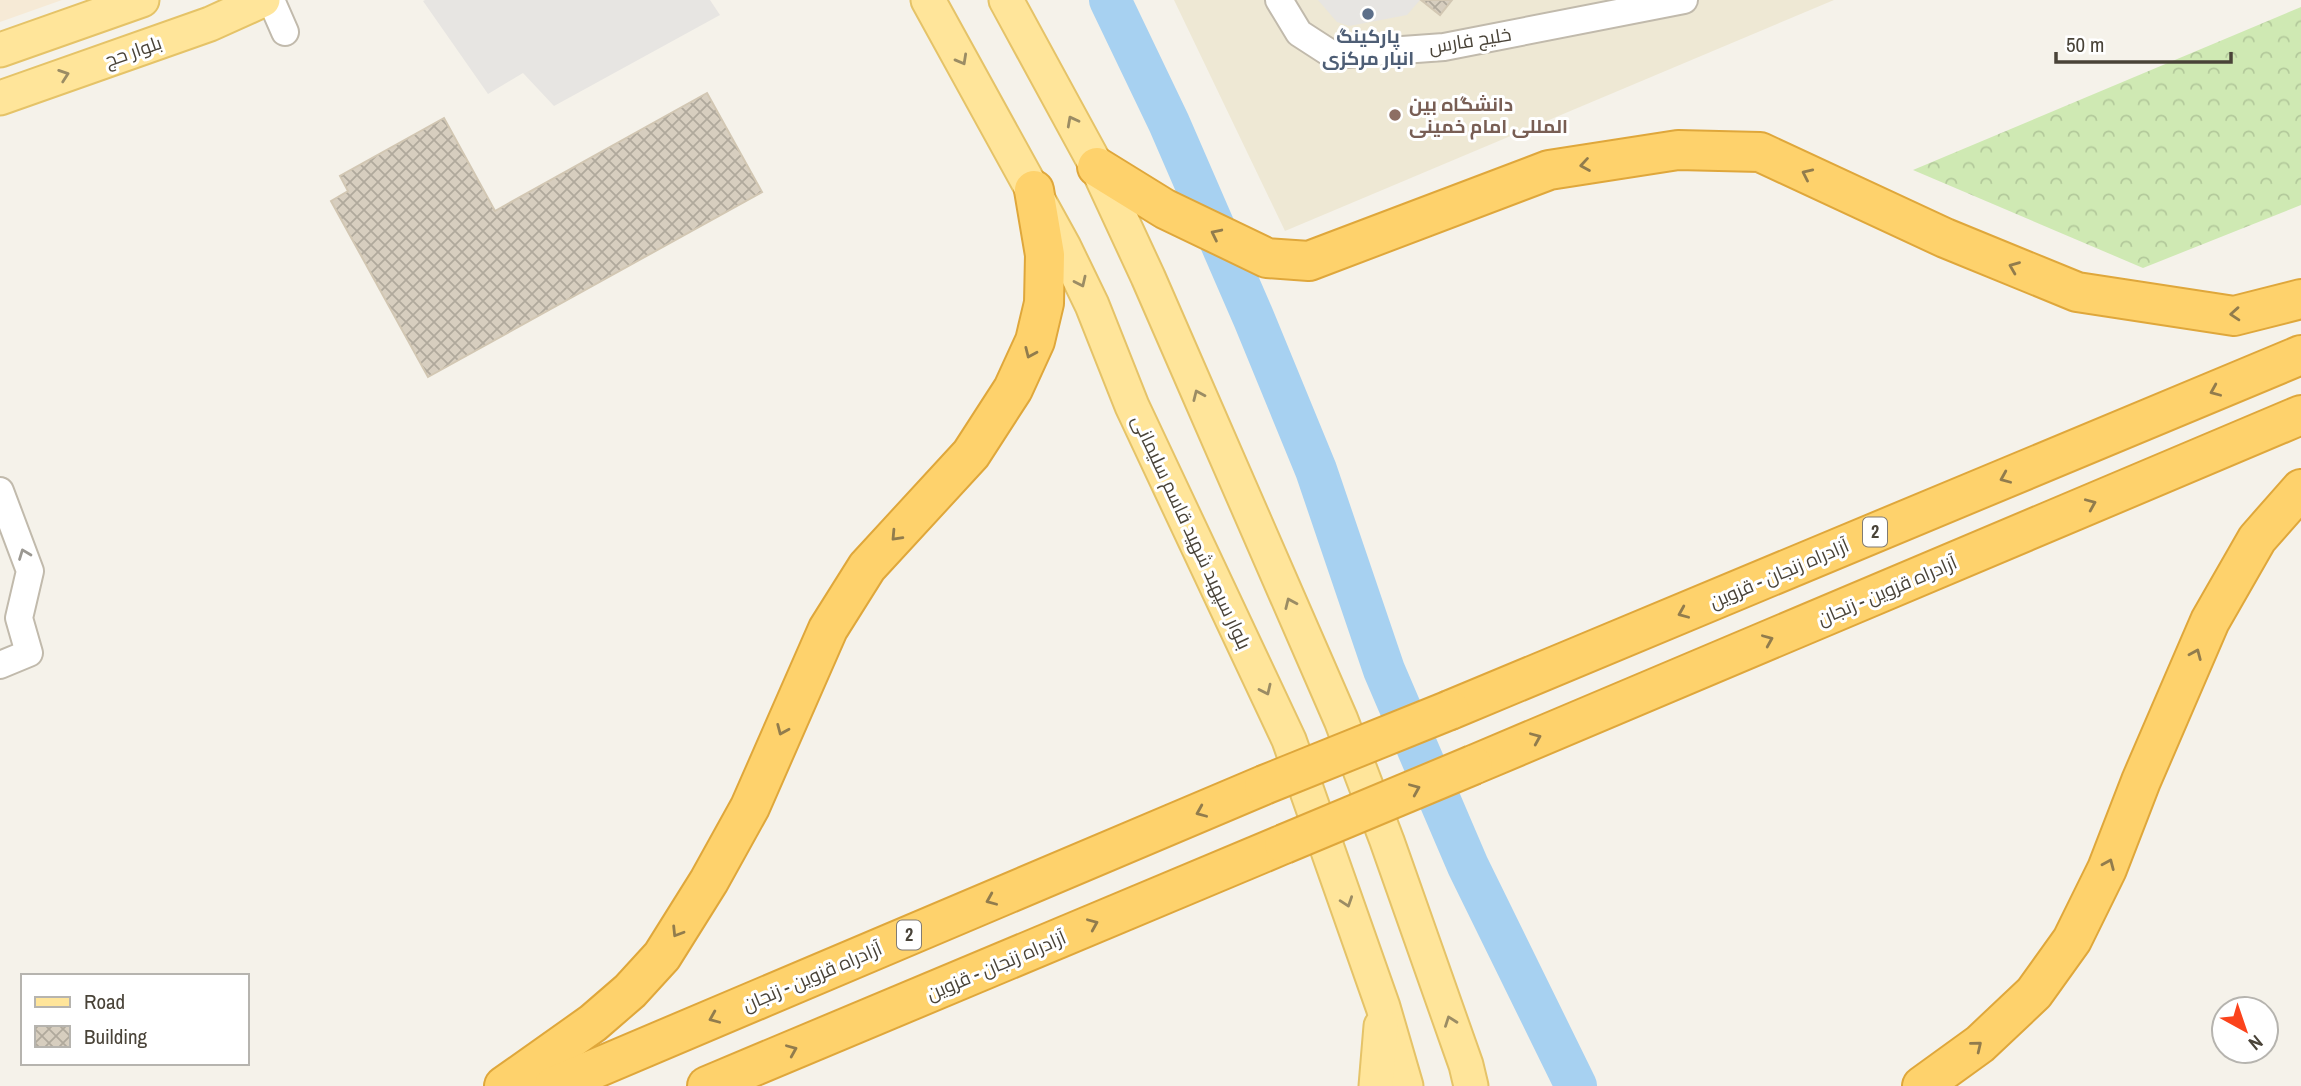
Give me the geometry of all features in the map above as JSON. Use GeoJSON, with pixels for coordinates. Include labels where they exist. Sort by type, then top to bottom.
{"type":"FeatureCollection","features":[{"type":"Feature","properties":{"kind":"highway"},"geometry":{"type":"LineString","coordinates":[[1097,167],[1165,209],[1267,258],[1309,261],[1549,170],[1678,150],[1760,152],[1945,239],[2077,292],[2234,316],[2301,299]]}},
{"type":"Feature","properties":{"kind":"highway"},"geometry":{"type":"LineString","coordinates":[[503,1086],[593,1023],[630,990],[662,956],[709,881],[750,807],[828,629],[867,567],[971,454],[1013,389],[1035,341],[1044,303],[1045,255],[1034,190]]}},
{"type":"Feature","properties":{"kind":"highway","name":"آزادراه زنجان - قزوین"},"geometry":{"type":"LineString","coordinates":[[1264,785],[2301,355]]}},
{"type":"Feature","properties":{"kind":"highway","name":"آزادراه قزوین - زنجان"},"geometry":{"type":"LineString","coordinates":[[1284,844],[2301,415]]}},
{"type":"Feature","properties":{"kind":"highway"},"geometry":{"type":"LineString","coordinates":[[1922,1086],[1980,1044],[2034,993],[2072,940],[2107,869],[2141,781],[2210,621],[2257,538],[2301,489]]}},
{"type":"Feature","properties":{"kind":"highway","name":"آزادراه قزوین - زنجان"},"geometry":{"type":"LineString","coordinates":[[554,1086],[1264,785]]}},
{"type":"Feature","properties":{"kind":"highway","name":"آزادراه زنجان - قزوین"},"geometry":{"type":"LineString","coordinates":[[707,1086],[1284,844]]}},
{"type":"Feature","properties":{"kind":"main road"},"geometry":{"type":"LineString","coordinates":[[0,50],[142,0]]}},
{"type":"Feature","properties":{"kind":"main road","name":"بلوار حج"},"geometry":{"type":"LineString","coordinates":[[0,98],[210,24],[263,0]]}},
{"type":"Feature","properties":{"kind":"main road","name":"بلوار سپهبد شهید قاسم سلیمانی"},"geometry":{"type":"LineString","coordinates":[[928,0],[1034,190],[1092,305],[1132,406],[1289,740],[1383,1007],[1406,1086]]}},
{"type":"Feature","properties":{"kind":"main road"},"geometry":{"type":"LineString","coordinates":[[1006,0],[1097,167],[1148,277],[1341,720],[1387,841],[1471,1086]]}},
{"type":"Feature","properties":{"kind":"main road"},"geometry":{"type":"LineString","coordinates":[[1376,1086],[1383,1007]]}},
{"type":"Feature","properties":{"kind":"street"},"geometry":{"type":"LineString","coordinates":[[271,0],[285,32]]}},
{"type":"Feature","properties":{"kind":"street","name":"خلیج فارس"},"geometry":{"type":"LineString","coordinates":[[1279,0],[1299,33],[1333,55],[1444,47],[1684,0]]}},
{"type":"Feature","properties":{"kind":"street"},"geometry":{"type":"LineString","coordinates":[[0,491],[30,570],[9,613],[29,653],[0,665]]}},
{"type":"Feature","properties":{"kind":"shaded area"},"geometry":{"type":"Polygon","coordinates":[[[0,0],[62,0],[0,22],[0,0]]]}},
{"type":"Feature","properties":{"kind":"shaded area"},"geometry":{"type":"Polygon","coordinates":[[[710,0],[720,15],[554,106],[523,73],[488,94],[423,1],[710,0]]]}},
{"type":"Feature","properties":{"kind":"shaded area","name":"دانشگاه بین المللی امام خمینی"},"geometry":{"type":"Polygon","coordinates":[[[1174,0],[1834,0],[1285,231],[1174,0]]]}},
{"type":"Feature","properties":{"kind":"shaded area","name":"پارکینگ انبار مرکزی"},"geometry":{"type":"Polygon","coordinates":[[[1318,0],[1420,0],[1407,15],[1349,26],[1337,22],[1318,0]]]}},
{"type":"Feature","properties":{"kind":"green space"},"geometry":{"type":"Polygon","coordinates":[[[2301,7],[2301,205],[2143,268],[1913,170],[2301,7]]]}},
{"type":"Feature","properties":{"kind":"building"},"geometry":{"type":"Polygon","coordinates":[[[1421,0],[1452,0],[1440,15],[1421,0]]]}},
{"type":"Feature","properties":{"kind":"building"},"geometry":{"type":"Polygon","coordinates":[[[707,93],[762,192],[428,377],[331,201],[348,191],[340,176],[444,118],[495,211],[707,93]]]}},
{"type":"Feature","properties":{"kind":"waterway"},"geometry":{"type":"LineString","coordinates":[[1110,0],[1169,123],[1254,319],[1316,470],[1384,670],[1468,866],[1576,1086]]}},
{"type":"Feature","properties":{"kind":"place","name":"پارکینگ انبار مرکزی"},"geometry":{"type":"Point","coordinates":[1368,14]}},
{"type":"Feature","properties":{"kind":"place","name":"دانشگاه بین المللی امام خمینی"},"geometry":{"type":"Point","coordinates":[1395,115]}}]}
